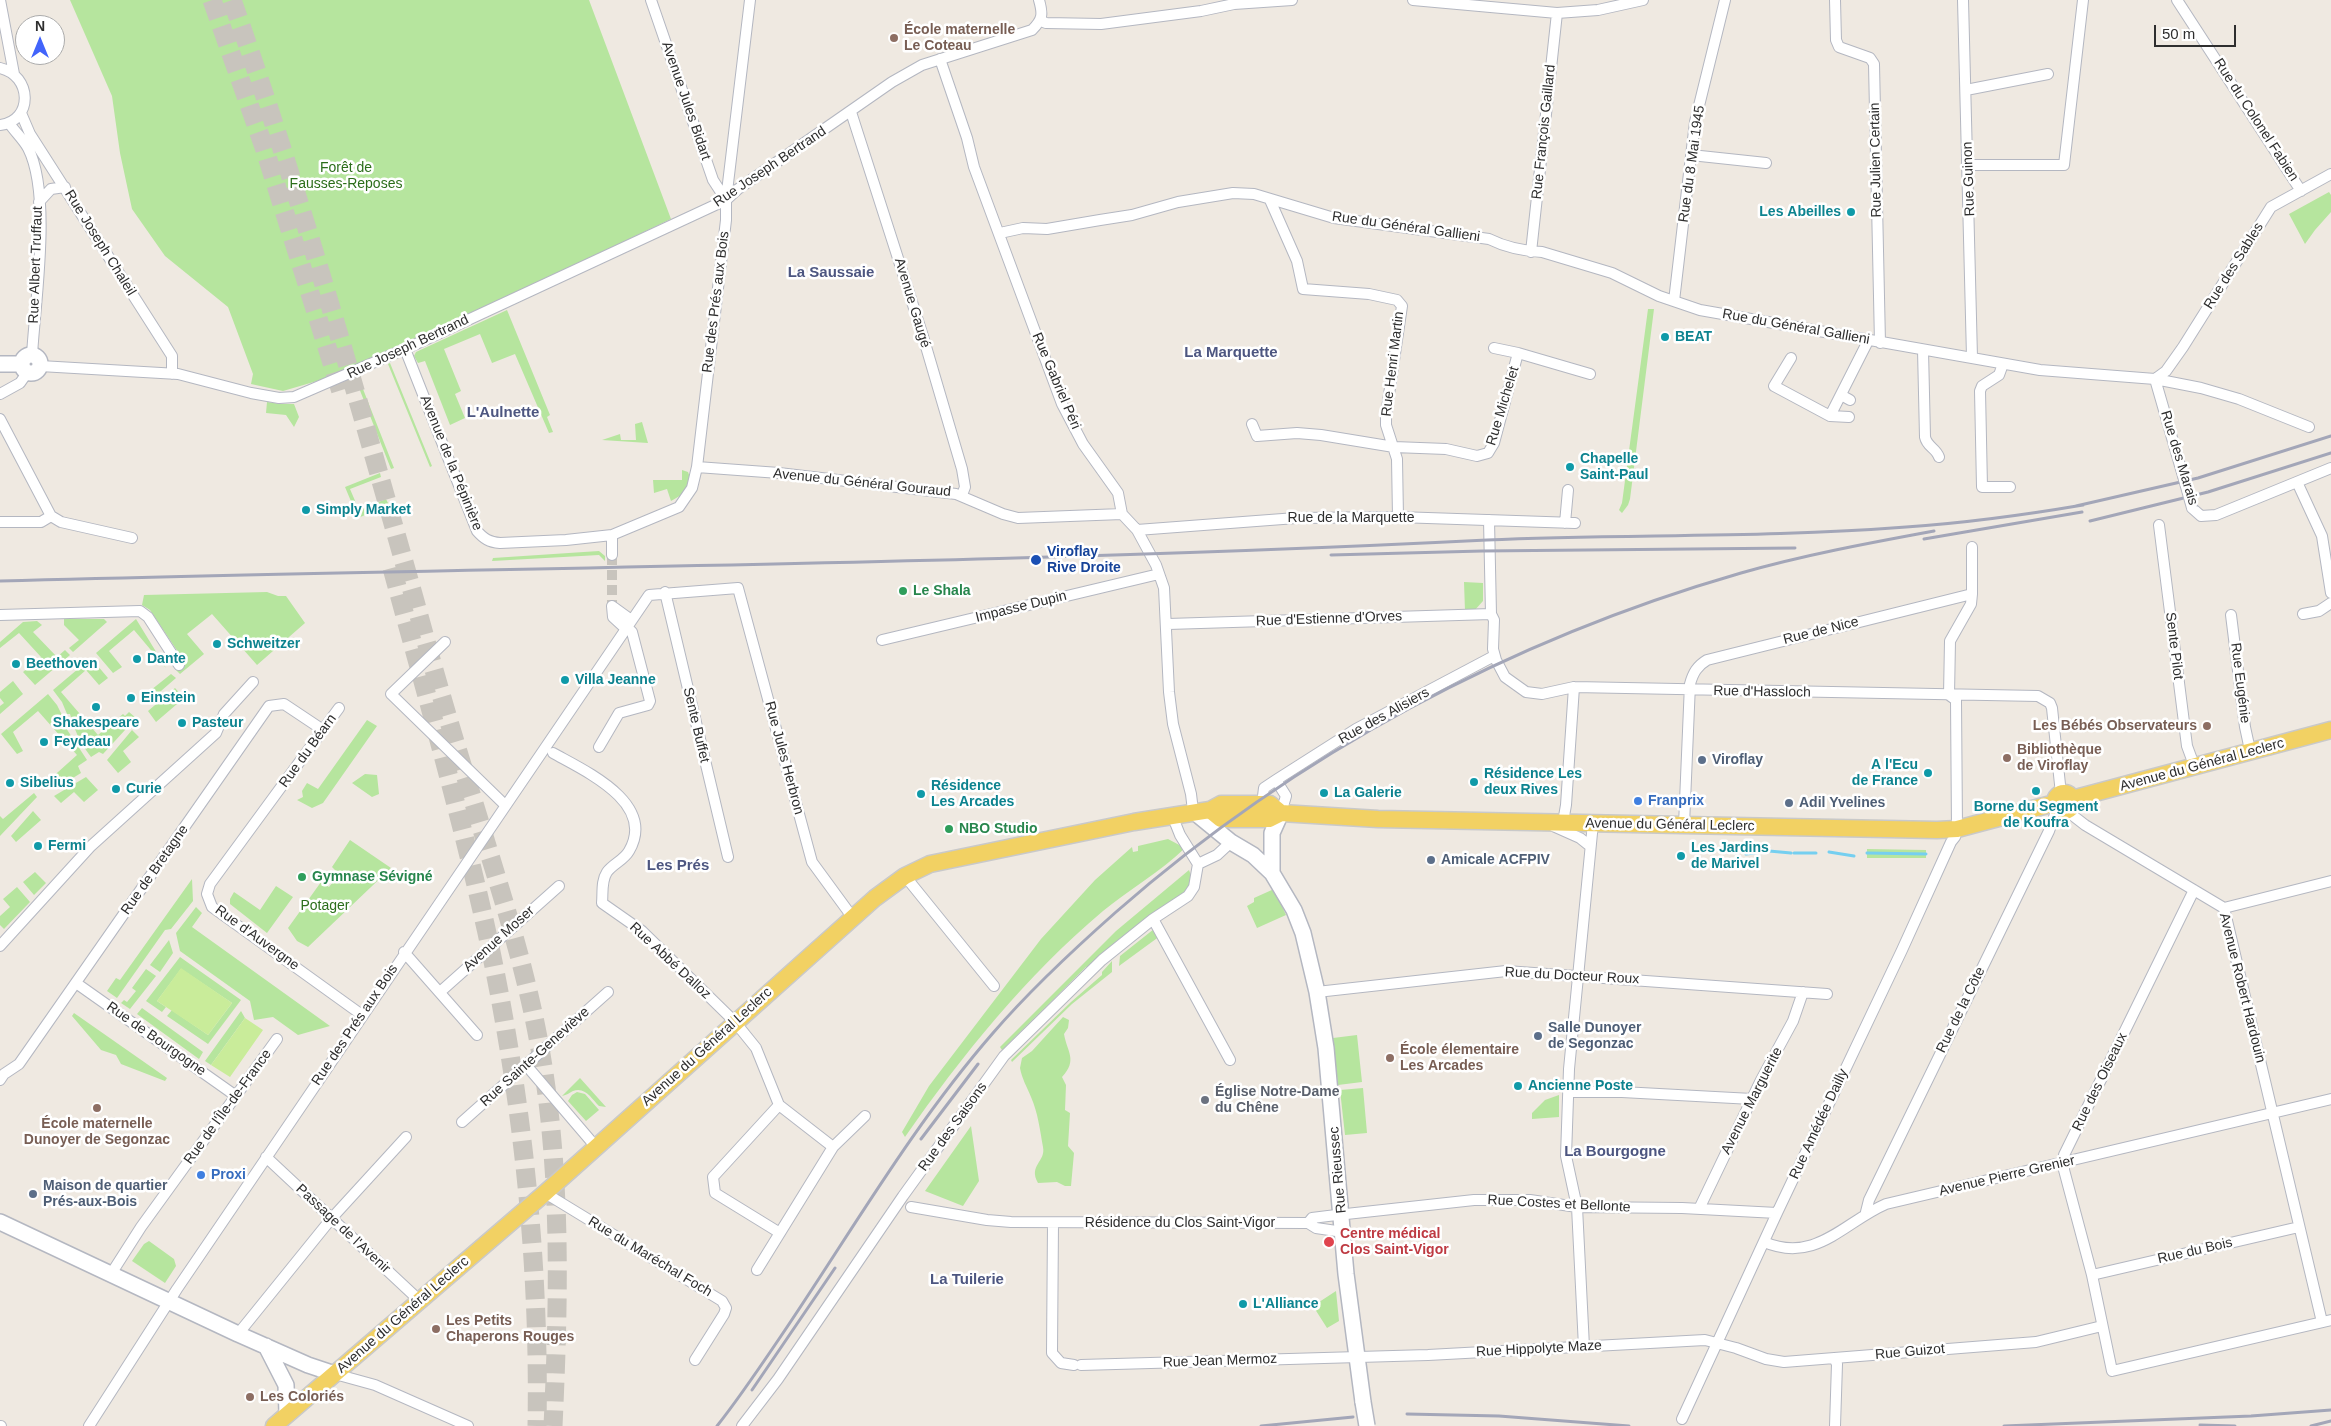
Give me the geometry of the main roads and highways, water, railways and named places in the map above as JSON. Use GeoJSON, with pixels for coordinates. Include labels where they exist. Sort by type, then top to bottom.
{"type":"FeatureCollection","features":[{"type":"Feature","properties":{"kind":"main road","name":"Avenue du Général Leclerc"},"geometry":{"type":"LineString","coordinates":[[1210,810],[1221,819],[1269,819],[1282,813],[1370,818],[1957,829],[2062,803],[2194,765],[2331,730]]}},
{"type":"Feature","properties":{"kind":"main road","name":"Avenue du Général Leclerc"},"geometry":{"type":"LineString","coordinates":[[274,1426],[545,1193],[874,898],[905,876],[930,864],[962,856],[1210,810],[1221,804],[1270,804],[1282,813]]}},
{"type":"Feature","properties":{"kind":"waterway"},"geometry":{"type":"LineString","coordinates":[[1769,851],[1791,853]]}},
{"type":"Feature","properties":{"kind":"waterway"},"geometry":{"type":"LineString","coordinates":[[1746,854],[1763,852]]}},
{"type":"Feature","properties":{"kind":"waterway"},"geometry":{"type":"LineString","coordinates":[[1829,852],[1854,856]]}},
{"type":"Feature","properties":{"kind":"waterway"},"geometry":{"type":"LineString","coordinates":[[1794,853],[1816,853]]}},
{"type":"Feature","properties":{"kind":"waterway"},"geometry":{"type":"LineString","coordinates":[[1867,853],[1926,854]]}},
{"type":"Feature","properties":{"kind":"tunnel"},"geometry":{"type":"LineString","coordinates":[[212,0],[264,147],[343,398]]}},
{"type":"Feature","properties":{"kind":"tunnel"},"geometry":{"type":"LineString","coordinates":[[232,0],[306,224],[443,701],[509,920],[533,1012],[546,1090],[555,1186],[557,1330],[553,1426]]}},
{"type":"Feature","properties":{"kind":"tunnel"},"geometry":{"type":"LineString","coordinates":[[612,555],[612,606]]}},
{"type":"Feature","properties":{"kind":"tunnel"},"geometry":{"type":"LineString","coordinates":[[392,568],[477,887],[510,1055],[519,1116],[532,1240],[537,1364],[537,1426]]}},
{"type":"Feature","properties":{"kind":"railway"},"geometry":{"type":"LineString","coordinates":[[2076,506],[2198,478],[2331,436]]}},
{"type":"Feature","properties":{"kind":"railway"},"geometry":{"type":"LineString","coordinates":[[2090,521],[2208,492],[2331,453]]}},
{"type":"Feature","properties":{"kind":"railway"},"geometry":{"type":"LineString","coordinates":[[0,581],[930,560],[1116,555],[1539,538],[1802,533],[1951,523],[2083,505]]}},
{"type":"Feature","properties":{"kind":"railway"},"geometry":{"type":"LineString","coordinates":[[1924,539],[2082,512]]}},
{"type":"Feature","properties":{"kind":"railway"},"geometry":{"type":"LineString","coordinates":[[717,1426],[781,1336],[882,1181],[935,1105],[993,1033],[1053,970],[1116,912],[1185,855],[1257,802],[1332,753],[1410,708],[1490,668],[1572,632],[1656,600],[1741,573],[1813,555],[1934,531]]}},
{"type":"Feature","properties":{"kind":"railway"},"geometry":{"type":"LineString","coordinates":[[1331,555],[1482,551],[1795,548]]}},
{"type":"Feature","properties":{"kind":"railway"},"geometry":{"type":"LineString","coordinates":[[921,1139],[978,1064]]}},
{"type":"Feature","properties":{"kind":"railway"},"geometry":{"type":"LineString","coordinates":[[752,1390],[835,1268]]}},
{"type":"Feature","properties":{"kind":"railway"},"geometry":{"type":"LineString","coordinates":[[2004,1426],[2251,1416],[2331,1410]]}},
{"type":"Feature","properties":{"kind":"railway"},"geometry":{"type":"LineString","coordinates":[[1407,1414],[1499,1416],[1629,1426]]}},
{"type":"Feature","properties":{"kind":"railway"},"geometry":{"type":"LineString","coordinates":[[1261,1426],[1353,1417]]}},
{"type":"Feature","properties":{"kind":"railway"},"geometry":{"type":"LineString","coordinates":[[2311,1426],[2331,1421]]}},
{"type":"Feature","properties":{"kind":"railway"},"geometry":{"type":"LineString","coordinates":[[2200,1425],[2235,1426]]}},
{"type":"Feature","properties":{"kind":"place","name":"École maternelle Le Coteau"},"geometry":{"type":"Point","coordinates":[894,38]}},
{"type":"Feature","properties":{"kind":"place","name":"Les Abeilles"},"geometry":{"type":"Point","coordinates":[1851,212]}},
{"type":"Feature","properties":{"kind":"place","name":"BEAT"},"geometry":{"type":"Point","coordinates":[1665,337]}},
{"type":"Feature","properties":{"kind":"place","name":"Chapelle Saint-Paul"},"geometry":{"type":"Point","coordinates":[1570,467]}},
{"type":"Feature","properties":{"kind":"place","name":"Simply Market"},"geometry":{"type":"Point","coordinates":[306,510]}},
{"type":"Feature","properties":{"kind":"place","name":"Viroflay Rive Droite"},"geometry":{"type":"Point","coordinates":[1036,560]}},
{"type":"Feature","properties":{"kind":"place","name":"Le Shala"},"geometry":{"type":"Point","coordinates":[903,591]}},
{"type":"Feature","properties":{"kind":"place","name":"Schweitzer"},"geometry":{"type":"Point","coordinates":[217,644]}},
{"type":"Feature","properties":{"kind":"place","name":"Dante"},"geometry":{"type":"Point","coordinates":[137,659]}},
{"type":"Feature","properties":{"kind":"place","name":"Beethoven"},"geometry":{"type":"Point","coordinates":[16,664]}},
{"type":"Feature","properties":{"kind":"place","name":"Villa Jeanne"},"geometry":{"type":"Point","coordinates":[565,680]}},
{"type":"Feature","properties":{"kind":"place","name":"Einstein"},"geometry":{"type":"Point","coordinates":[131,698]}},
{"type":"Feature","properties":{"kind":"place","name":"Shakespeare"},"geometry":{"type":"Point","coordinates":[96,707]}},
{"type":"Feature","properties":{"kind":"place","name":"Pasteur"},"geometry":{"type":"Point","coordinates":[182,723]}},
{"type":"Feature","properties":{"kind":"place","name":"Les Bébés Observateurs"},"geometry":{"type":"Point","coordinates":[2207,726]}},
{"type":"Feature","properties":{"kind":"place","name":"Feydeau"},"geometry":{"type":"Point","coordinates":[44,742]}},
{"type":"Feature","properties":{"kind":"place","name":"Bibliothèque de Viroflay"},"geometry":{"type":"Point","coordinates":[2007,758]}},
{"type":"Feature","properties":{"kind":"place","name":"Viroflay"},"geometry":{"type":"Point","coordinates":[1702,760]}},
{"type":"Feature","properties":{"kind":"place","name":"A l'Ecu de France"},"geometry":{"type":"Point","coordinates":[1928,773]}},
{"type":"Feature","properties":{"kind":"place","name":"Résidence Les deux Rives"},"geometry":{"type":"Point","coordinates":[1474,782]}},
{"type":"Feature","properties":{"kind":"place","name":"Sibelius"},"geometry":{"type":"Point","coordinates":[10,783]}},
{"type":"Feature","properties":{"kind":"place","name":"Curie"},"geometry":{"type":"Point","coordinates":[116,789]}},
{"type":"Feature","properties":{"kind":"place","name":"Borne du Segment de Koufra"},"geometry":{"type":"Point","coordinates":[2036,791]}},
{"type":"Feature","properties":{"kind":"place","name":"La Galerie"},"geometry":{"type":"Point","coordinates":[1324,793]}},
{"type":"Feature","properties":{"kind":"place","name":"Résidence Les Arcades"},"geometry":{"type":"Point","coordinates":[921,794]}},
{"type":"Feature","properties":{"kind":"place","name":"Franprix"},"geometry":{"type":"Point","coordinates":[1638,801]}},
{"type":"Feature","properties":{"kind":"place","name":"Adil Yvelines"},"geometry":{"type":"Point","coordinates":[1789,803]}},
{"type":"Feature","properties":{"kind":"place","name":"NBO Studio"},"geometry":{"type":"Point","coordinates":[949,829]}},
{"type":"Feature","properties":{"kind":"place","name":"Fermi"},"geometry":{"type":"Point","coordinates":[38,846]}},
{"type":"Feature","properties":{"kind":"place","name":"Les Jardins de Marivel"},"geometry":{"type":"Point","coordinates":[1681,856]}},
{"type":"Feature","properties":{"kind":"place","name":"Amicale ACFPIV"},"geometry":{"type":"Point","coordinates":[1431,860]}},
{"type":"Feature","properties":{"kind":"place","name":"Gymnase Sévigné"},"geometry":{"type":"Point","coordinates":[302,877]}},
{"type":"Feature","properties":{"kind":"place","name":"Salle Dunoyer de Segonzac"},"geometry":{"type":"Point","coordinates":[1538,1036]}},
{"type":"Feature","properties":{"kind":"place","name":"École élementaire Les Arcades"},"geometry":{"type":"Point","coordinates":[1390,1058]}},
{"type":"Feature","properties":{"kind":"place","name":"Ancienne Poste"},"geometry":{"type":"Point","coordinates":[1518,1086]}},
{"type":"Feature","properties":{"kind":"place","name":"Église Notre-Dame du Chêne"},"geometry":{"type":"Point","coordinates":[1205,1100]}},
{"type":"Feature","properties":{"kind":"place","name":"École maternelle Dunoyer de Segonzac"},"geometry":{"type":"Point","coordinates":[97,1108]}},
{"type":"Feature","properties":{"kind":"place","name":"Proxi"},"geometry":{"type":"Point","coordinates":[201,1175]}},
{"type":"Feature","properties":{"kind":"place","name":"Maison de quartier Prés-aux-Bois"},"geometry":{"type":"Point","coordinates":[33,1194]}},
{"type":"Feature","properties":{"kind":"place","name":"Centre médical Clos Saint-Vigor"},"geometry":{"type":"Point","coordinates":[1329,1242]}},
{"type":"Feature","properties":{"kind":"place","name":"L'Alliance"},"geometry":{"type":"Point","coordinates":[1243,1304]}},
{"type":"Feature","properties":{"kind":"place","name":"Les Petits Chaperons Rouges"},"geometry":{"type":"Point","coordinates":[436,1329]}},
{"type":"Feature","properties":{"kind":"place","name":"Les Coloriés"},"geometry":{"type":"Point","coordinates":[250,1397]}},
{"type":"Feature","properties":{"kind":"district","name":"La Saussaie"},"geometry":{"type":"Point","coordinates":[831,273]}},
{"type":"Feature","properties":{"kind":"district","name":"La Marquette"},"geometry":{"type":"Point","coordinates":[1231,353]}},
{"type":"Feature","properties":{"kind":"district","name":"L'Aulnette"},"geometry":{"type":"Point","coordinates":[503,413]}},
{"type":"Feature","properties":{"kind":"district","name":"Les Prés"},"geometry":{"type":"Point","coordinates":[678,866]}},
{"type":"Feature","properties":{"kind":"district","name":"La Bourgogne"},"geometry":{"type":"Point","coordinates":[1615,1152]}},
{"type":"Feature","properties":{"kind":"district","name":"La Tuilerie"},"geometry":{"type":"Point","coordinates":[967,1280]}},
{"type":"Feature","properties":{"kind":"park label","name":"Forêt de Fausses-Reposes"},"geometry":{"type":"Point","coordinates":[346,176]}},
{"type":"Feature","properties":{"kind":"park label","name":"Potager"},"geometry":{"type":"Point","coordinates":[325,906]}}]}
